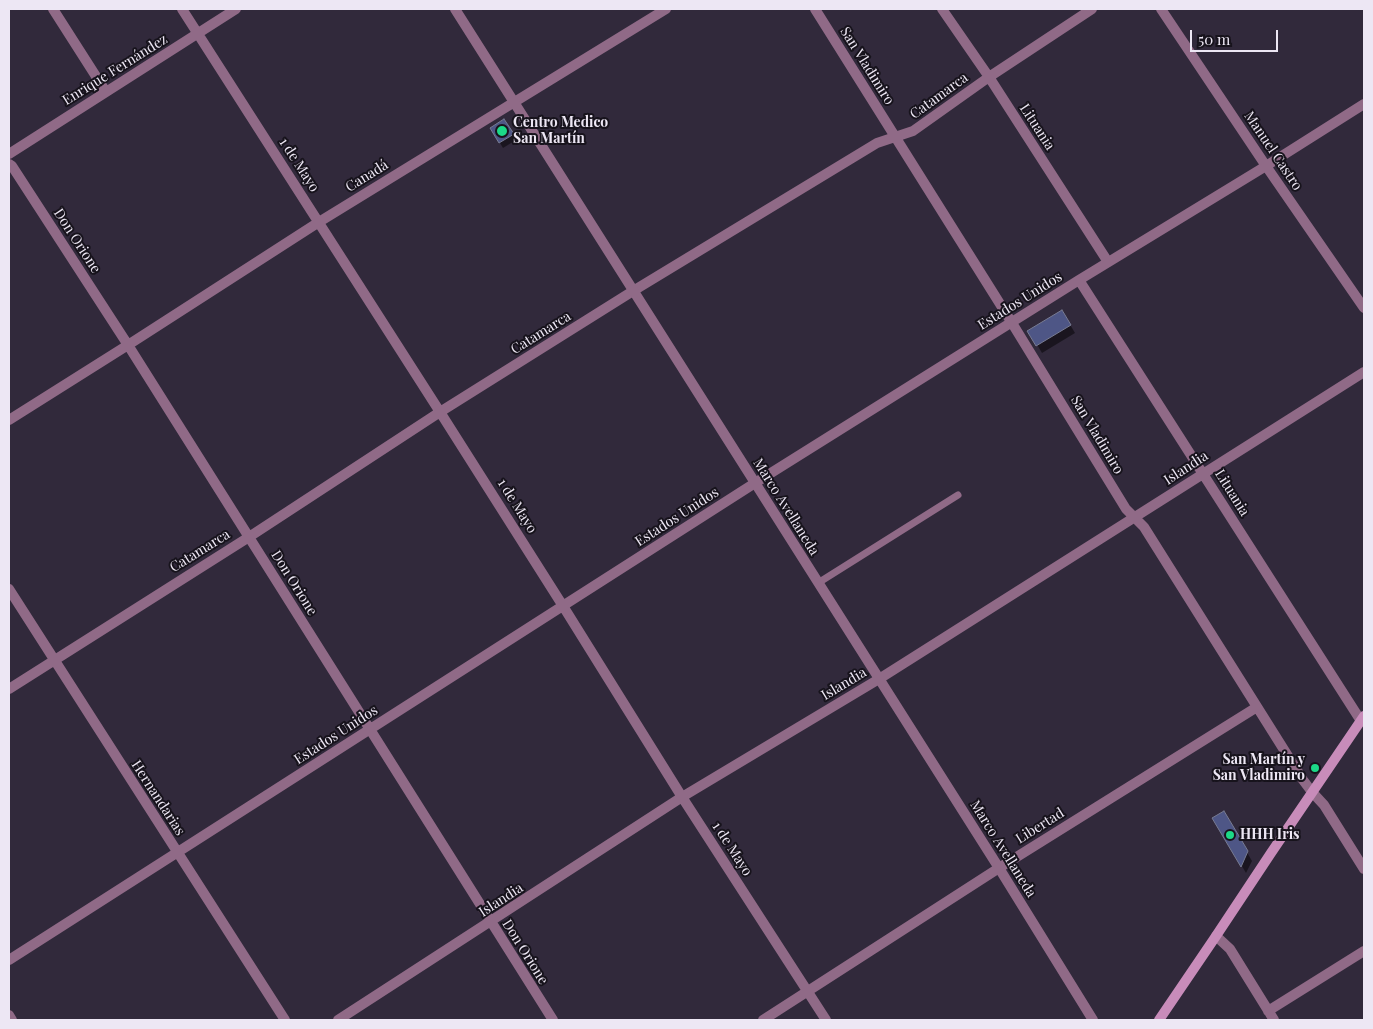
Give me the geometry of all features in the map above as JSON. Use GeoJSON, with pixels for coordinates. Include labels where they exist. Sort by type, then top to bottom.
{"type":"FeatureCollection","features":[{"type":"Feature","properties":{"kind":"main road"},"geometry":{"type":"LineString","coordinates":[[1159,1020],[1270,853],[1363,719]]}},
{"type":"Feature","properties":{"kind":"street"},"geometry":{"type":"LineString","coordinates":[[53,9],[106,92]]}},
{"type":"Feature","properties":{"kind":"street","name":"1 de Mayo"},"geometry":{"type":"LineString","coordinates":[[182,9],[563,606],[682,798],[826,1020]]}},
{"type":"Feature","properties":{"kind":"street","name":"Enrique Fernández"},"geometry":{"type":"LineString","coordinates":[[9,154],[236,9]]}},
{"type":"Feature","properties":{"kind":"street","name":"Marco Avellaneda"},"geometry":{"type":"LineString","coordinates":[[454,9],[999,868],[1093,1020]]}},
{"type":"Feature","properties":{"kind":"street","name":"Canadá"},"geometry":{"type":"LineString","coordinates":[[9,420],[319,222],[666,9]]}},
{"type":"Feature","properties":{"kind":"street","name":"San Vladimiro"},"geometry":{"type":"LineString","coordinates":[[815,9],[1126,509],[1144,527],[1303,780],[1324,805],[1364,869]]}},
{"type":"Feature","properties":{"kind":"street","name":"Lituania"},"geometry":{"type":"LineString","coordinates":[[942,9],[1108,262]]}},
{"type":"Feature","properties":{"kind":"street","name":"Catamarca"},"geometry":{"type":"LineString","coordinates":[[9,689],[249,537],[440,412],[633,291],[877,143],[913,131],[988,77],[1092,9]]}},
{"type":"Feature","properties":{"kind":"street","name":"Manuel Castro"},"geometry":{"type":"LineString","coordinates":[[1161,9],[1364,308]]}},
{"type":"Feature","properties":{"kind":"street","name":"Estados Unidos"},"geometry":{"type":"LineString","coordinates":[[9,960],[755,483],[1078,280],[1364,104]]}},
{"type":"Feature","properties":{"kind":"street","name":"Don Orione"},"geometry":{"type":"LineString","coordinates":[[9,164],[128,345],[552,1020]]}},
{"type":"Feature","properties":{"kind":"street","name":"Lituania"},"geometry":{"type":"LineString","coordinates":[[1078,280],[1363,719]]}},
{"type":"Feature","properties":{"kind":"street","name":"Islandia"},"geometry":{"type":"LineString","coordinates":[[338,1020],[682,798],[878,679],[1364,372]]}},
{"type":"Feature","properties":{"kind":"street","name":"Hernandarias"},"geometry":{"type":"LineString","coordinates":[[9,589],[285,1020]]}},
{"type":"Feature","properties":{"kind":"street","name":"Libertad"},"geometry":{"type":"LineString","coordinates":[[764,1020],[999,868],[1257,706]]}},
{"type":"Feature","properties":{"kind":"street"},"geometry":{"type":"LineString","coordinates":[[1216,936],[1230,949],[1274,1020]]}},
{"type":"Feature","properties":{"kind":"street"},"geometry":{"type":"LineString","coordinates":[[1268,1010],[1364,951]]}},
{"type":"Feature","properties":{"kind":"street"},"geometry":{"type":"LineString","coordinates":[[9,1015],[12,1020]]}},
{"type":"Feature","properties":{"kind":"lane"},"geometry":{"type":"LineString","coordinates":[[818,583],[958,495]]}},
{"type":"Feature","properties":{"kind":"building","name":"Centro Medico San Martín"},"geometry":{"type":"Polygon","coordinates":[[[504,119],[514,134],[499,143],[490,128],[504,119]]]}},
{"type":"Feature","properties":{"kind":"building"},"geometry":{"type":"Polygon","coordinates":[[[1062,310],[1071,325],[1036,346],[1027,331],[1062,310]]]}},
{"type":"Feature","properties":{"kind":"building","name":"HHH Iris"},"geometry":{"type":"Polygon","coordinates":[[[1224,811],[1248,851],[1241,867],[1212,818],[1224,811]]]}},
{"type":"Feature","properties":{"kind":"place","name":"Centro Medico San Martín"},"geometry":{"type":"Point","coordinates":[502,131]}},
{"type":"Feature","properties":{"kind":"place","name":"San Martín y San Vladimiro"},"geometry":{"type":"Point","coordinates":[1315,768]}},
{"type":"Feature","properties":{"kind":"place","name":"HHH Iris"},"geometry":{"type":"Point","coordinates":[1230,835]}}]}
